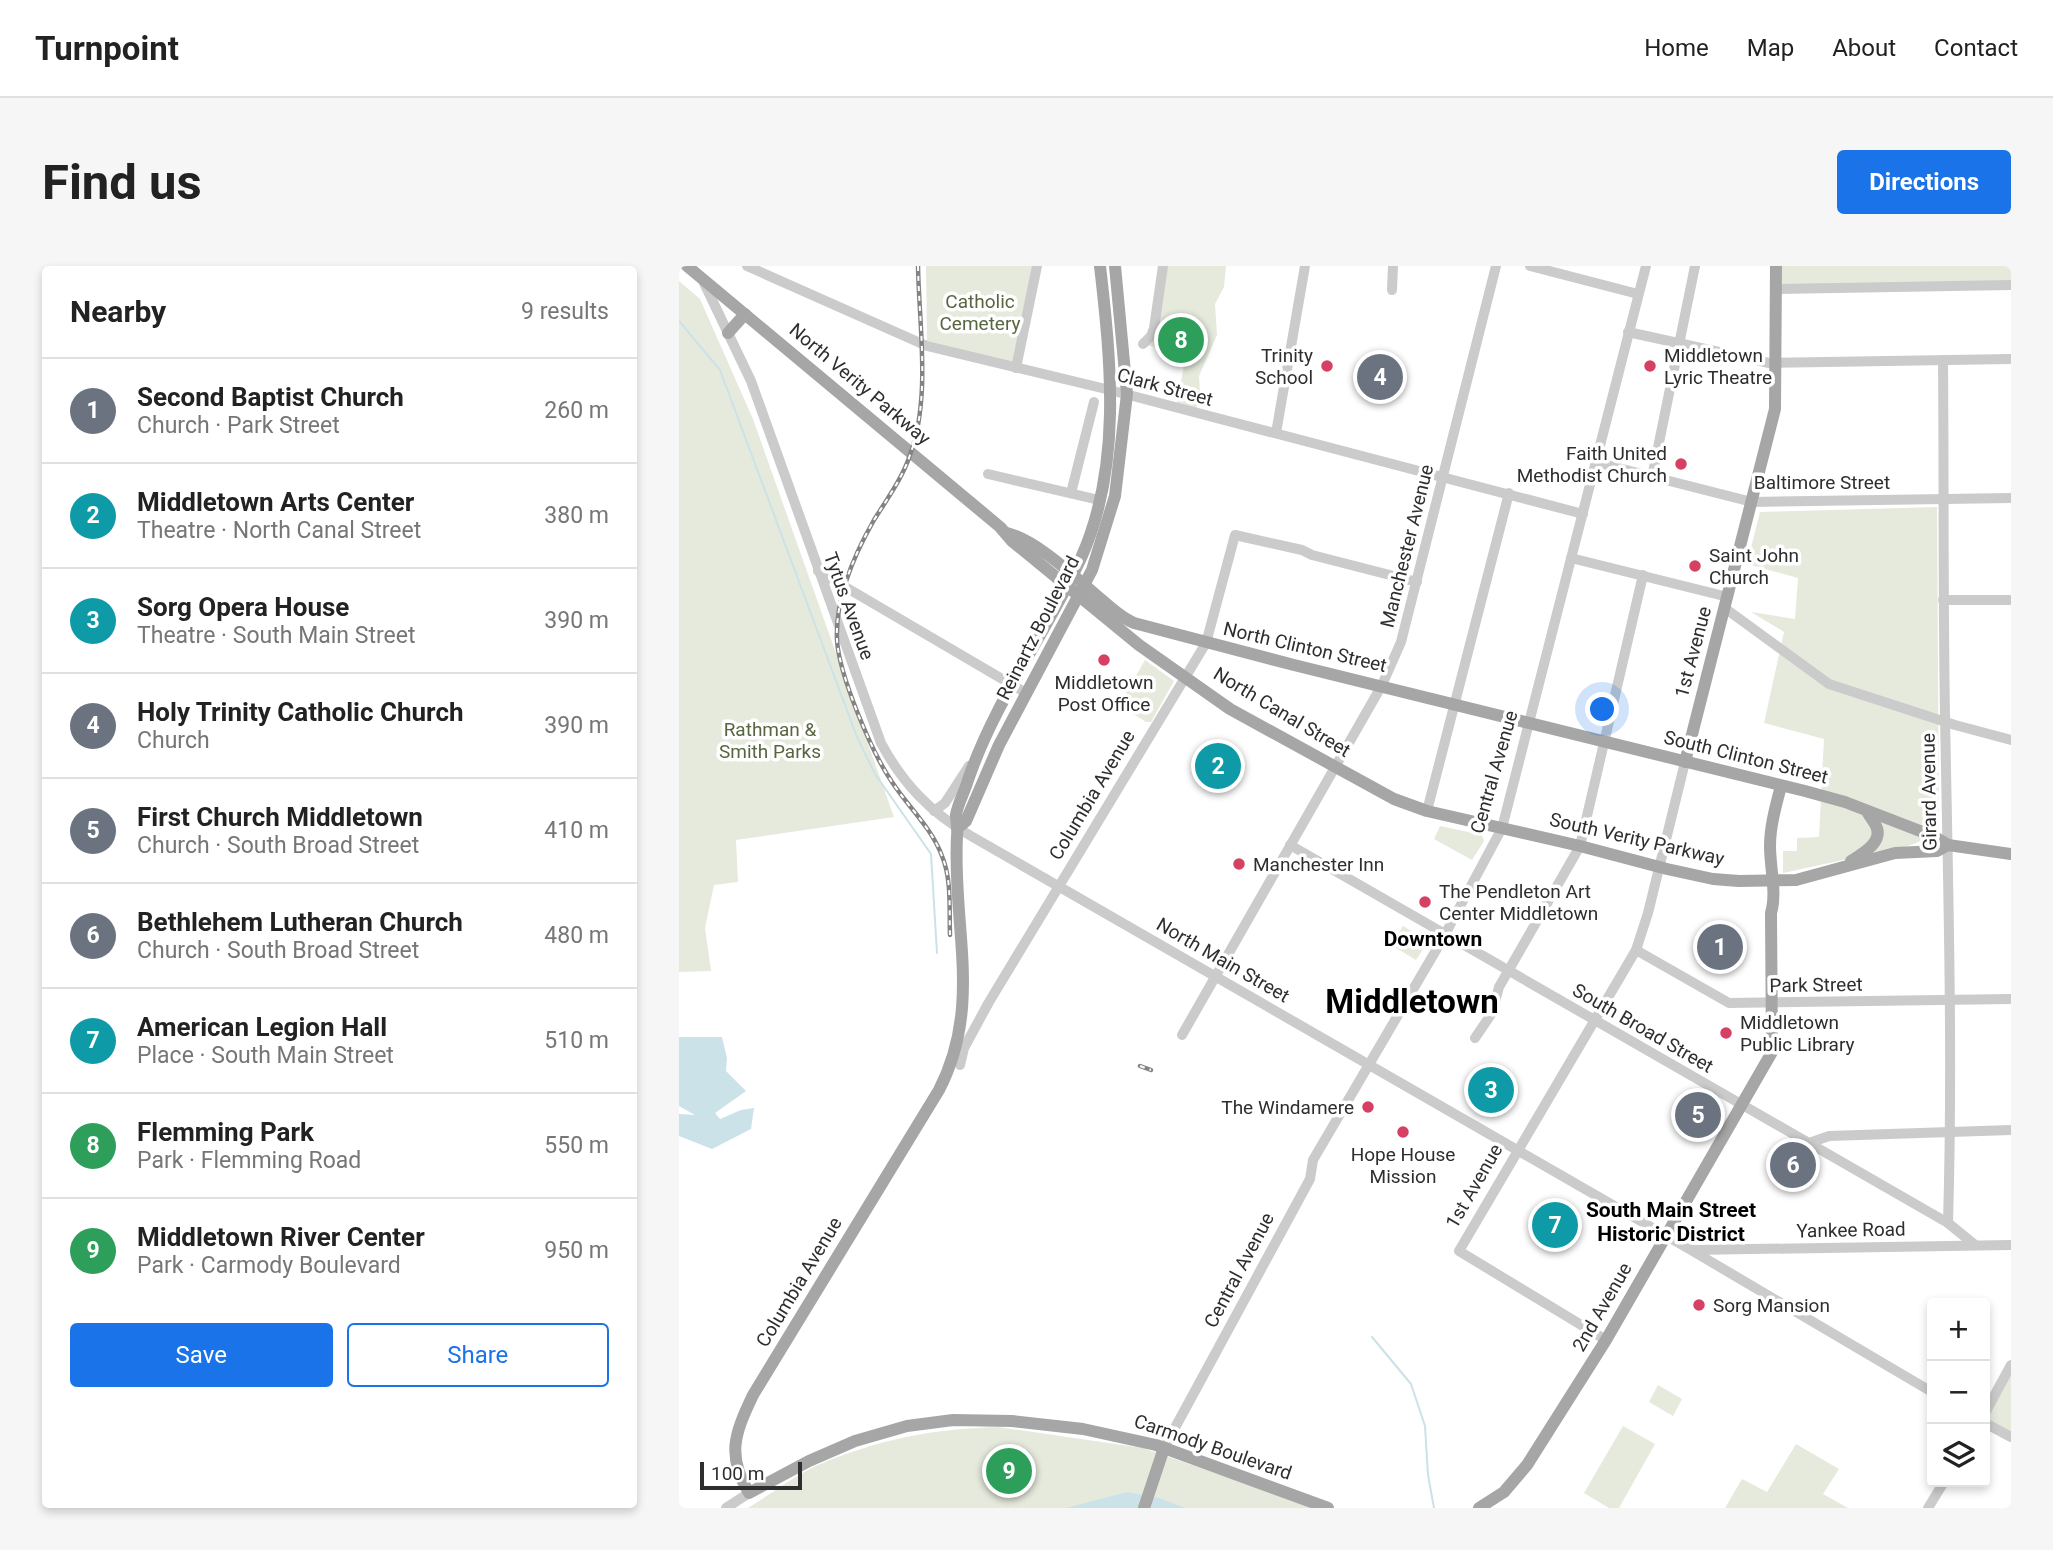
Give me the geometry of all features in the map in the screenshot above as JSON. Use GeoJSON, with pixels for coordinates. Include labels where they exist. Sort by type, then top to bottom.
{"type":"FeatureCollection","features":[{"type":"Feature","properties":{"kind":"main road","name":"North Verity Parkway"},"geometry":{"type":"LineString","coordinates":[[687,266],[1007,533],[1012,541],[1069,580]]}},
{"type":"Feature","properties":{"kind":"main road","name":"Reinartz Boulevard"},"geometry":{"type":"LineString","coordinates":[[956,1063],[963,1007],[956,815],[977,754],[1085,548],[1099,500],[1110,427],[1110,390],[1100,266]]}},
{"type":"Feature","properties":{"kind":"main road","name":"Reinartz Boulevard"},"geometry":{"type":"LineString","coordinates":[[958,828],[966,821],[999,745],[1092,570],[1115,496],[1126,394],[1115,266]]}},
{"type":"Feature","properties":{"kind":"main road","name":"1st Avenue"},"geometry":{"type":"LineString","coordinates":[[1685,762],[1775,409],[1776,266]]}},
{"type":"Feature","properties":{"kind":"main road"},"geometry":{"type":"LineString","coordinates":[[728,332],[745,314]]}},
{"type":"Feature","properties":{"kind":"main road","name":"North Canal Street"},"geometry":{"type":"LineString","coordinates":[[1069,580],[1139,645],[1230,709],[1394,799],[1427,811],[1501,828]]}},
{"type":"Feature","properties":{"kind":"main road","name":"North Clinton Street"},"geometry":{"type":"LineString","coordinates":[[1081,591],[1129,621],[1206,643],[1529,723]]}},
{"type":"Feature","properties":{"kind":"main road","name":"South Clinton Street"},"geometry":{"type":"LineString","coordinates":[[1529,723],[1832,798],[1933,836],[1948,845]]}},
{"type":"Feature","properties":{"kind":"main road","name":"2nd Avenue"},"geometry":{"type":"LineString","coordinates":[[1481,1507],[1504,1492],[1527,1465],[1606,1340],[1772,1052],[1771,913],[1767,905],[1771,882],[1770,836],[1781,786]]}},
{"type":"Feature","properties":{"kind":"main road"},"geometry":{"type":"LineString","coordinates":[[1842,867],[1874,843],[1878,835],[1877,826],[1866,810]]}},
{"type":"Feature","properties":{"kind":"main road","name":"South Verity Parkway"},"geometry":{"type":"LineString","coordinates":[[1501,828],[1713,879],[1771,882],[1796,880],[1895,853],[1937,851],[1948,845],[2011,854]]}},
{"type":"Feature","properties":{"kind":"main road","name":"Columbia Avenue"},"geometry":{"type":"LineString","coordinates":[[750,1493],[739,1476],[734,1455],[738,1427],[753,1395],[956,1063]]}},
{"type":"Feature","properties":{"kind":"main road","name":"Carmody Boulevard"},"geometry":{"type":"LineString","coordinates":[[750,1493],[809,1461],[855,1441],[907,1426],[953,1420],[1012,1421],[1083,1429],[1128,1438],[1164,1448],[1328,1508]]}},
{"type":"Feature","properties":{"kind":"main road","name":"Central Avenue"},"geometry":{"type":"LineString","coordinates":[[1144,1508],[1164,1448]]}},
{"type":"Feature","properties":{"kind":"street","name":"Tytus Avenue"},"geometry":{"type":"LineString","coordinates":[[696,266],[751,381],[881,743],[908,787],[934,811],[958,828],[1059,886]]}},
{"type":"Feature","properties":{"kind":"street","name":"Clark Street"},"geometry":{"type":"LineString","coordinates":[[747,266],[759,268],[927,346],[1126,394],[1583,514]]}},
{"type":"Feature","properties":{"kind":"street"},"geometry":{"type":"LineString","coordinates":[[1016,368],[1037,266]]}},
{"type":"Feature","properties":{"kind":"street"},"geometry":{"type":"LineString","coordinates":[[1143,344],[1154,328],[1163,266]]}},
{"type":"Feature","properties":{"kind":"street"},"geometry":{"type":"LineString","coordinates":[[1276,433],[1305,266]]}},
{"type":"Feature","properties":{"kind":"street"},"geometry":{"type":"LineString","coordinates":[[1392,290],[1393,266]]}},
{"type":"Feature","properties":{"kind":"street","name":"Manchester Avenue"},"geometry":{"type":"LineString","coordinates":[[1182,1035],[1382,685],[1401,642],[1496,266]]}},
{"type":"Feature","properties":{"kind":"street"},"geometry":{"type":"LineString","coordinates":[[1530,266],[1638,294]]}},
{"type":"Feature","properties":{"kind":"street","name":"Central Avenue"},"geometry":{"type":"LineString","coordinates":[[1164,1448],[1310,1180],[1313,1160],[1445,935],[1501,828],[1646,266]]}},
{"type":"Feature","properties":{"kind":"street"},"geometry":{"type":"LineString","coordinates":[[1652,477],[1695,266]]}},
{"type":"Feature","properties":{"kind":"street"},"geometry":{"type":"LineString","coordinates":[[1776,289],[2011,285]]}},
{"type":"Feature","properties":{"kind":"street"},"geometry":{"type":"LineString","coordinates":[[1628,332],[1769,363],[2011,359]]}},
{"type":"Feature","properties":{"kind":"street","name":"Girard Avenue"},"geometry":{"type":"LineString","coordinates":[[1943,360],[1943,600],[1951,1132],[1948,1223]]}},
{"type":"Feature","properties":{"kind":"street"},"geometry":{"type":"LineString","coordinates":[[1071,493],[1094,401]]}},
{"type":"Feature","properties":{"kind":"street","name":"Baltimore Street"},"geometry":{"type":"LineString","coordinates":[[1595,462],[1752,502],[2011,498]]}},
{"type":"Feature","properties":{"kind":"street"},"geometry":{"type":"LineString","coordinates":[[988,474],[1099,500]]}},
{"type":"Feature","properties":{"kind":"street"},"geometry":{"type":"LineString","coordinates":[[1427,811],[1509,493]]}},
{"type":"Feature","properties":{"kind":"street","name":"Columbia Avenue"},"geometry":{"type":"LineString","coordinates":[[956,1063],[989,1002],[1206,643],[1235,535],[1302,550],[1312,555],[1417,582]]}},
{"type":"Feature","properties":{"kind":"street"},"geometry":{"type":"LineString","coordinates":[[1571,558],[1643,575],[1727,603],[1829,684],[1945,722],[2011,740]]}},
{"type":"Feature","properties":{"kind":"street"},"geometry":{"type":"LineString","coordinates":[[818,571],[1026,693]]}},
{"type":"Feature","properties":{"kind":"street"},"geometry":{"type":"LineString","coordinates":[[1475,1038],[1492,1013],[1499,987],[1580,846],[1643,575]]}},
{"type":"Feature","properties":{"kind":"street"},"geometry":{"type":"LineString","coordinates":[[1943,600],[2011,600]]}},
{"type":"Feature","properties":{"kind":"street"},"geometry":{"type":"LineString","coordinates":[[934,811],[945,803],[977,754]]}},
{"type":"Feature","properties":{"kind":"street","name":"1st Avenue"},"geometry":{"type":"LineString","coordinates":[[1606,1340],[1459,1251],[1636,950],[1648,914],[1685,762]]}},
{"type":"Feature","properties":{"kind":"street","name":"South Broad Street"},"geometry":{"type":"LineString","coordinates":[[1290,845],[1948,1223],[1975,1245]]}},
{"type":"Feature","properties":{"kind":"street","name":"North Main Street"},"geometry":{"type":"LineString","coordinates":[[1059,886],[1927,1389]]}},
{"type":"Feature","properties":{"kind":"street","name":"Park Street"},"geometry":{"type":"LineString","coordinates":[[1636,950],[1729,1003],[2011,999]]}},
{"type":"Feature","properties":{"kind":"street"},"geometry":{"type":"LineString","coordinates":[[1809,1143],[1829,1136],[2011,1130]]}},
{"type":"Feature","properties":{"kind":"street","name":"Yankee Road"},"geometry":{"type":"LineString","coordinates":[[1691,1250],[2011,1245]]}},
{"type":"Feature","properties":{"kind":"street"},"geometry":{"type":"LineString","coordinates":[[1990,1404],[2011,1365]]}},
{"type":"Feature","properties":{"kind":"street"},"geometry":{"type":"LineString","coordinates":[[1987,1424],[2011,1437]]}},
{"type":"Feature","properties":{"kind":"street"},"geometry":{"type":"LineString","coordinates":[[1928,1508],[1941,1487]]}},
{"type":"Feature","properties":{"kind":"street","name":"Carmody Boulevard"},"geometry":{"type":"LineString","coordinates":[[726,1508],[750,1493]]}},
{"type":"Feature","properties":{"kind":"green space","name":"Catholic Cemetery"},"geometry":{"type":"Polygon","coordinates":[[[926,266],[1037,266],[1016,368],[927,346],[926,266]]]}},
{"type":"Feature","properties":{"kind":"green space"},"geometry":{"type":"Polygon","coordinates":[[[1163,266],[1226,266],[1224,287],[1215,304],[1217,335],[1199,376],[1200,394],[1195,413],[1176,408],[1186,355],[1143,344],[1151,336],[1163,266]]]}},
{"type":"Feature","properties":{"kind":"green space"},"geometry":{"type":"Polygon","coordinates":[[[1776,266],[2011,266],[2011,285],[1776,289],[1776,266]]]}},
{"type":"Feature","properties":{"kind":"green space","name":"Rathman & Smith Parks"},"geometry":{"type":"Polygon","coordinates":[[[679,281],[700,299],[753,419],[894,817],[736,840],[738,882],[714,885],[705,928],[711,971],[679,972],[679,281]]]}},
{"type":"Feature","properties":{"kind":"green space"},"geometry":{"type":"Polygon","coordinates":[[[1937,507],[1939,834],[1908,846],[1783,873],[1783,851],[1797,851],[1797,838],[1819,837],[1824,739],[1764,723],[1784,632],[1751,612],[1795,619],[1798,578],[1747,564],[1760,512],[1937,507]]]}},
{"type":"Feature","properties":{"kind":"green space"},"geometry":{"type":"Polygon","coordinates":[[[1145,660],[1174,681],[1151,722],[1146,722],[1119,705],[1145,660]]]}},
{"type":"Feature","properties":{"kind":"green space"},"geometry":{"type":"Polygon","coordinates":[[[1440,826],[1482,835],[1484,841],[1472,860],[1434,839],[1440,826]]]}},
{"type":"Feature","properties":{"kind":"green space"},"geometry":{"type":"Polygon","coordinates":[[[1403,926],[1428,941],[1416,960],[1391,945],[1403,926]]]}},
{"type":"Feature","properties":{"kind":"green space"},"geometry":{"type":"Polygon","coordinates":[[[2011,1365],[2011,1437],[1990,1426],[1990,1404],[2011,1365]]]}},
{"type":"Feature","properties":{"kind":"green space"},"geometry":{"type":"Polygon","coordinates":[[[1658,1385],[1682,1399],[1673,1416],[1649,1402],[1658,1385]]]}},
{"type":"Feature","properties":{"kind":"green space"},"geometry":{"type":"Polygon","coordinates":[[[1623,1426],[1655,1444],[1619,1508],[1609,1508],[1584,1493],[1623,1426]]]}},
{"type":"Feature","properties":{"kind":"green space"},"geometry":{"type":"Polygon","coordinates":[[[998,1427],[1143,1448],[1315,1508],[748,1508],[809,1469],[863,1448],[928,1433],[998,1427]]]}},
{"type":"Feature","properties":{"kind":"green space"},"geometry":{"type":"Polygon","coordinates":[[[1796,1444],[1839,1469],[1823,1494],[1848,1508],[1725,1508],[1742,1479],[1767,1492],[1796,1444]]]}},
{"type":"Feature","properties":{"kind":"water"},"geometry":{"type":"Polygon","coordinates":[[[679,1037],[722,1037],[727,1058],[726,1071],[746,1091],[715,1113],[720,1119],[754,1108],[751,1129],[712,1149],[679,1136],[679,1114],[695,1115],[679,1106],[679,1037]]]}},
{"type":"Feature","properties":{"kind":"water"},"geometry":{"type":"Polygon","coordinates":[[[1127,1492],[1159,1498],[1186,1508],[1066,1508],[1127,1492]]]}},
{"type":"Feature","properties":{"kind":"waterway"},"geometry":{"type":"LineString","coordinates":[[679,321],[720,370],[857,737],[875,774],[931,854],[937,953]]}},
{"type":"Feature","properties":{"kind":"waterway"},"geometry":{"type":"LineString","coordinates":[[1372,1337],[1411,1384],[1425,1426],[1428,1475],[1434,1508]]}},
{"type":"Feature","properties":{"kind":"railway"},"geometry":{"type":"LineString","coordinates":[[918,266],[922,386],[916,433],[903,472],[874,520],[847,578],[839,609],[837,640],[850,693],[875,752],[892,782],[932,836],[942,856],[949,885],[950,935]]}},
{"type":"Feature","properties":{"kind":"railway"},"geometry":{"type":"LineString","coordinates":[[1140,1066],[1151,1070]]}},
{"type":"Feature","properties":{"kind":"place","name":"Flemming Park"},"geometry":{"type":"Point","coordinates":[1181,340]}},
{"type":"Feature","properties":{"kind":"place","name":"Trinity School"},"geometry":{"type":"Point","coordinates":[1327,366]}},
{"type":"Feature","properties":{"kind":"place","name":"Middletown Lyric Theatre"},"geometry":{"type":"Point","coordinates":[1650,366]}},
{"type":"Feature","properties":{"kind":"place","name":"Holy Trinity Catholic Church"},"geometry":{"type":"Point","coordinates":[1380,377]}},
{"type":"Feature","properties":{"kind":"place","name":"Faith United Methodist Church"},"geometry":{"type":"Point","coordinates":[1681,464]}},
{"type":"Feature","properties":{"kind":"place","name":"Saint John Church"},"geometry":{"type":"Point","coordinates":[1695,566]}},
{"type":"Feature","properties":{"kind":"place","name":"Middletown Post Office"},"geometry":{"type":"Point","coordinates":[1104,660]}},
{"type":"Feature","properties":{"kind":"place","name":"Middletown Arts Center"},"geometry":{"type":"Point","coordinates":[1218,766]}},
{"type":"Feature","properties":{"kind":"place","name":"Manchester Inn"},"geometry":{"type":"Point","coordinates":[1239,864]}},
{"type":"Feature","properties":{"kind":"place","name":"The Pendleton Art Center Middletown"},"geometry":{"type":"Point","coordinates":[1425,902]}},
{"type":"Feature","properties":{"kind":"place","name":"Second Baptist Church"},"geometry":{"type":"Point","coordinates":[1720,947]}},
{"type":"Feature","properties":{"kind":"place","name":"Middletown Public Library"},"geometry":{"type":"Point","coordinates":[1726,1033]}},
{"type":"Feature","properties":{"kind":"place","name":"Sorg Opera House"},"geometry":{"type":"Point","coordinates":[1491,1090]}},
{"type":"Feature","properties":{"kind":"place","name":"The Windamere"},"geometry":{"type":"Point","coordinates":[1368,1107]}},
{"type":"Feature","properties":{"kind":"place","name":"First Church Middletown"},"geometry":{"type":"Point","coordinates":[1698,1115]}},
{"type":"Feature","properties":{"kind":"place","name":"Hope House Mission"},"geometry":{"type":"Point","coordinates":[1403,1132]}},
{"type":"Feature","properties":{"kind":"place","name":"Bethlehem Lutheran Church"},"geometry":{"type":"Point","coordinates":[1793,1165]}},
{"type":"Feature","properties":{"kind":"place","name":"American Legion Hall"},"geometry":{"type":"Point","coordinates":[1555,1225]}},
{"type":"Feature","properties":{"kind":"place","name":"Sorg Mansion"},"geometry":{"type":"Point","coordinates":[1699,1305]}},
{"type":"Feature","properties":{"kind":"place","name":"Middletown River Center"},"geometry":{"type":"Point","coordinates":[1009,1471]}},
{"type":"Feature","properties":{"kind":"district","name":"Downtown"},"geometry":{"type":"Point","coordinates":[1433,939]}},
{"type":"Feature","properties":{"kind":"district","name":"Middletown"},"geometry":{"type":"Point","coordinates":[1412,1001]}},
{"type":"Feature","properties":{"kind":"district","name":"South Main Street Historic District"},"geometry":{"type":"Point","coordinates":[1671,1222]}}]}
